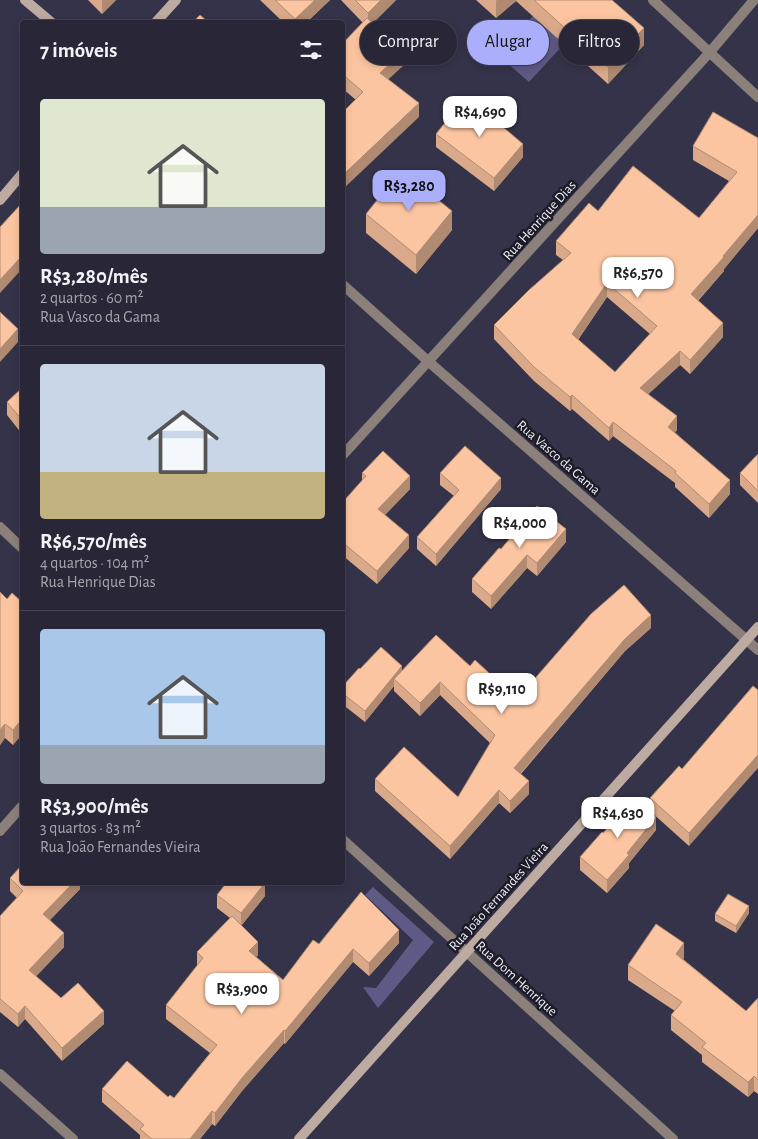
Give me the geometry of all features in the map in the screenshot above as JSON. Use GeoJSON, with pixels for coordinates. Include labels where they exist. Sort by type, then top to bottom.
{"type":"FeatureCollection","features":[{"type":"Feature","properties":{"kind":"street"},"geometry":{"type":"LineString","coordinates":[[25,0],[49,20]]}},
{"type":"Feature","properties":{"kind":"street"},"geometry":{"type":"LineString","coordinates":[[158,20],[176,0]]}},
{"type":"Feature","properties":{"kind":"street"},"geometry":{"type":"LineString","coordinates":[[653,0],[758,97]]}},
{"type":"Feature","properties":{"kind":"street","name":"Rua Henrique Dias"},"geometry":{"type":"LineString","coordinates":[[345,453],[710,52],[754,0]]}},
{"type":"Feature","properties":{"kind":"street"},"geometry":{"type":"LineString","coordinates":[[0,200],[20,176]]}},
{"type":"Feature","properties":{"kind":"street","name":"Rua Vasco da Gama"},"geometry":{"type":"LineString","coordinates":[[345,287],[428,362],[758,650]]}},
{"type":"Feature","properties":{"kind":"street"},"geometry":{"type":"LineString","coordinates":[[0,527],[20,546]]}},
{"type":"Feature","properties":{"kind":"street","name":"Rua João Fernandes Vieira"},"geometry":{"type":"LineString","coordinates":[[299,1139],[758,628]]}},
{"type":"Feature","properties":{"kind":"street"},"geometry":{"type":"LineString","coordinates":[[0,831],[20,808]]}},
{"type":"Feature","properties":{"kind":"street","name":"Rua Dom Henrique"},"geometry":{"type":"LineString","coordinates":[[345,842],[673,1139]]}},
{"type":"Feature","properties":{"kind":"street"},"geometry":{"type":"LineString","coordinates":[[0,1074],[73,1139]]}},
{"type":"Feature","properties":{"kind":"shaded area"},"geometry":{"type":"Polygon","coordinates":[[[533,16],[537,20],[529,20],[533,16]]]}},
{"type":"Feature","properties":{"kind":"shaded area"},"geometry":{"type":"Polygon","coordinates":[[[549,30],[559,39],[559,49],[549,60],[549,30]]]}},
{"type":"Feature","properties":{"kind":"shaded area"},"geometry":{"type":"Polygon","coordinates":[[[509,65],[545,65],[529,82],[509,65]]]}},
{"type":"Feature","properties":{"kind":"shaded area"},"geometry":{"type":"Polygon","coordinates":[[[373,887],[434,942],[378,1008],[363,987],[376,988],[413,940],[365,895],[373,887]]]}},
{"type":"Feature","properties":{"kind":"building"},"geometry":{"type":"Polygon","coordinates":[[[275,0],[315,0],[295,19],[275,0]]]}},
{"type":"Feature","properties":{"kind":"building"},"geometry":{"type":"Polygon","coordinates":[[[355,0],[381,0],[368,13],[355,0]]]}},
{"type":"Feature","properties":{"kind":"building"},"geometry":{"type":"Polygon","coordinates":[[[534,0],[612,0],[635,20],[559,20],[559,23],[534,0]]]}},
{"type":"Feature","properties":{"kind":"building"},"geometry":{"type":"Polygon","coordinates":[[[200,15],[206,20],[195,20],[200,15]]]}},
{"type":"Feature","properties":{"kind":"building"},"geometry":{"type":"Polygon","coordinates":[[[639,24],[644,28],[639,33],[639,24]]]}},
{"type":"Feature","properties":{"kind":"building"},"geometry":{"type":"Polygon","coordinates":[[[360,25],[360,65],[389,65],[380,73],[419,103],[345,173],[345,110],[363,92],[345,77],[345,41],[360,25]]]}},
{"type":"Feature","properties":{"kind":"building"},"geometry":{"type":"Polygon","coordinates":[[[469,98],[523,144],[494,178],[436,134],[455,110],[469,98]]]}},
{"type":"Feature","properties":{"kind":"building"},"geometry":{"type":"Polygon","coordinates":[[[713,112],[758,138],[758,215],[691,294],[723,323],[690,360],[680,351],[640,388],[677,416],[668,427],[730,480],[709,504],[675,473],[676,471],[613,422],[609,428],[572,395],[570,397],[534,367],[494,325],[529,290],[571,253],[556,241],[589,203],[598,211],[633,166],[699,218],[737,172],[693,146],[713,112]],[[607,283],[572,334],[615,372],[657,326],[607,283]]]}},
{"type":"Feature","properties":{"kind":"building"},"geometry":{"type":"Polygon","coordinates":[[[401,170],[452,211],[416,255],[366,214],[401,170]]]}},
{"type":"Feature","properties":{"kind":"building"},"geometry":{"type":"Polygon","coordinates":[[[20,205],[20,258],[0,280],[0,227],[20,205]]]}},
{"type":"Feature","properties":{"kind":"building"},"geometry":{"type":"Polygon","coordinates":[[[0,312],[18,329],[0,349],[0,312]]]}},
{"type":"Feature","properties":{"kind":"building"},"geometry":{"type":"Polygon","coordinates":[[[20,390],[20,418],[7,402],[20,390]]]}},
{"type":"Feature","properties":{"kind":"building"},"geometry":{"type":"Polygon","coordinates":[[[465,446],[501,478],[436,554],[417,537],[459,490],[440,473],[465,446]]]}},
{"type":"Feature","properties":{"kind":"building"},"geometry":{"type":"Polygon","coordinates":[[[383,451],[410,476],[378,509],[409,535],[377,571],[345,544],[345,500],[366,476],[362,473],[383,451]]]}},
{"type":"Feature","properties":{"kind":"building"},"geometry":{"type":"Polygon","coordinates":[[[758,454],[758,491],[740,473],[758,454]]]}},
{"type":"Feature","properties":{"kind":"building"},"geometry":{"type":"Polygon","coordinates":[[[537,506],[566,529],[537,563],[527,555],[491,596],[472,579],[499,548],[501,549],[537,506]]]}},
{"type":"Feature","properties":{"kind":"building"},"geometry":{"type":"Polygon","coordinates":[[[624,585],[651,615],[625,639],[514,768],[529,781],[510,801],[499,790],[450,846],[375,779],[404,747],[458,797],[495,735],[440,682],[420,703],[394,679],[436,635],[470,666],[475,660],[517,699],[591,614],[624,585]]]}},
{"type":"Feature","properties":{"kind":"building"},"geometry":{"type":"Polygon","coordinates":[[[0,592],[7,599],[12,593],[20,600],[20,721],[13,730],[5,724],[0,730],[0,592]]]}},
{"type":"Feature","properties":{"kind":"building"},"geometry":{"type":"Polygon","coordinates":[[[381,647],[402,666],[365,711],[345,695],[345,684],[381,647]]]}},
{"type":"Feature","properties":{"kind":"building"},"geometry":{"type":"Polygon","coordinates":[[[753,686],[758,690],[758,755],[689,833],[650,798],[679,766],[682,769],[753,686]]]}},
{"type":"Feature","properties":{"kind":"building"},"geometry":{"type":"Polygon","coordinates":[[[633,798],[656,817],[627,853],[629,855],[607,880],[580,857],[633,798]]]}},
{"type":"Feature","properties":{"kind":"building"},"geometry":{"type":"Polygon","coordinates":[[[20,867],[20,885],[71,885],[43,914],[64,933],[29,970],[61,998],[78,983],[104,1011],[62,1048],[25,1006],[18,1014],[0,999],[0,916],[23,891],[10,878],[20,867]]]}},
{"type":"Feature","properties":{"kind":"building"},"geometry":{"type":"Polygon","coordinates":[[[225,885],[263,885],[241,913],[217,895],[225,885]]]}},
{"type":"Feature","properties":{"kind":"building"},"geometry":{"type":"Polygon","coordinates":[[[361,892],[399,930],[369,963],[353,949],[285,1031],[242,1078],[215,1113],[212,1111],[190,1139],[152,1139],[140,1129],[144,1125],[102,1089],[127,1061],[168,1097],[170,1095],[174,1098],[217,1045],[166,1005],[203,958],[197,952],[232,916],[258,942],[249,951],[283,980],[313,940],[319,944],[361,892]]]}},
{"type":"Feature","properties":{"kind":"building"},"geometry":{"type":"Polygon","coordinates":[[[728,894],[749,906],[736,926],[715,914],[728,894]]]}},
{"type":"Feature","properties":{"kind":"building"},"geometry":{"type":"Polygon","coordinates":[[[656,924],[684,943],[676,954],[746,1011],[758,998],[758,1080],[754,1076],[748,1082],[702,1047],[706,1043],[671,1015],[682,1002],[628,965],[656,924]]]}}]}
